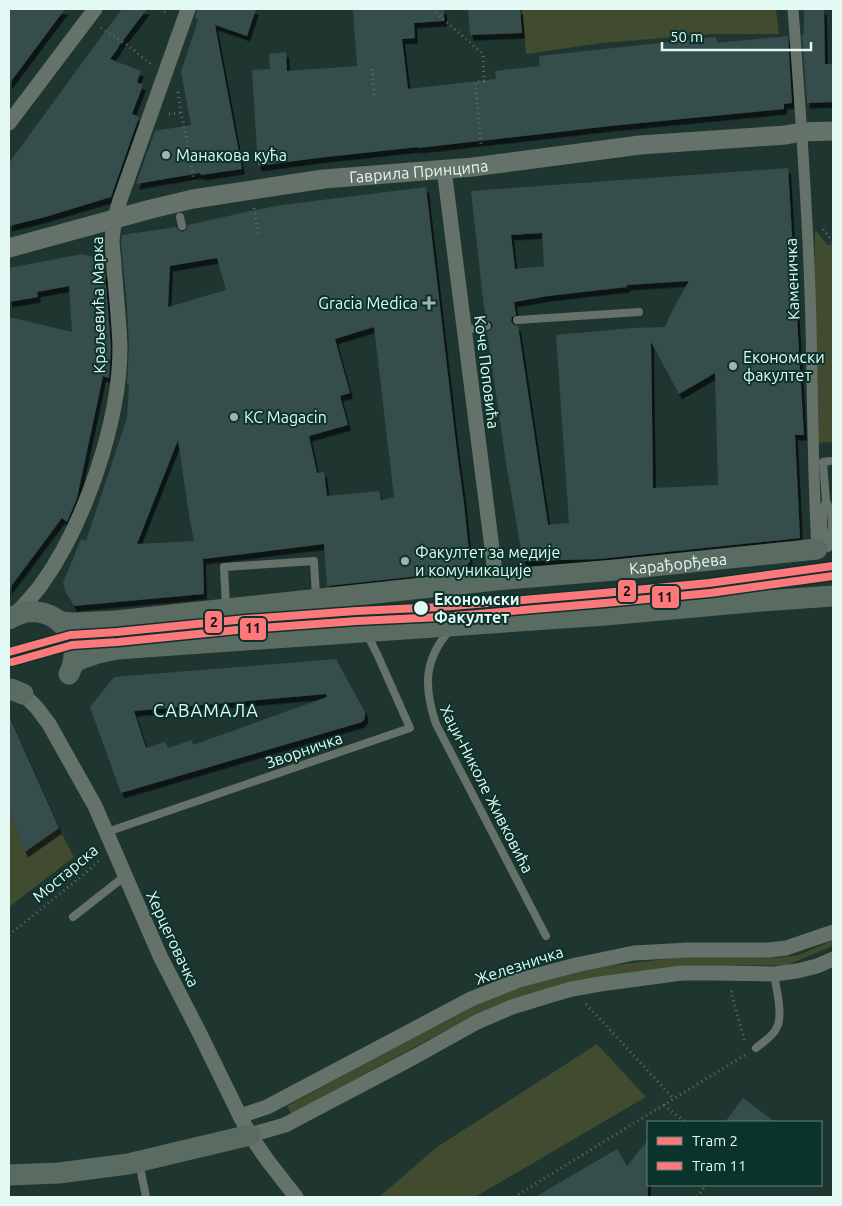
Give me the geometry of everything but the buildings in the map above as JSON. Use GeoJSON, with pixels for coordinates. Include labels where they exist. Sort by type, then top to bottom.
{"type":"FeatureCollection","features":[{"type":"Feature","properties":{"kind":"main road","name":"Карађорђева"},"geometry":{"type":"LineString","coordinates":[[60,622],[116,621],[496,580],[817,549]]}},
{"type":"Feature","properties":{"kind":"main road"},"geometry":{"type":"LineString","coordinates":[[11,618],[26,612],[38,612],[50,615],[60,622],[68,630],[72,640],[74,651],[70,669],[82,658],[117,649],[606,615],[833,596]]}},
{"type":"Feature","properties":{"kind":"main road"},"geometry":{"type":"LineString","coordinates":[[9,1175],[59,1174],[139,1161],[250,1135]]}},
{"type":"Feature","properties":{"kind":"street"},"geometry":{"type":"LineString","coordinates":[[9,123],[95,9]]}},
{"type":"Feature","properties":{"kind":"street","name":"Краљевића Марка"},"geometry":{"type":"LineString","coordinates":[[11,618],[40,585],[58,559],[74,527],[99,464],[112,416],[120,347],[112,241],[115,218],[188,9]]}},
{"type":"Feature","properties":{"kind":"street","name":"Каменичка"},"geometry":{"type":"LineString","coordinates":[[793,9],[809,275],[817,549]]}},
{"type":"Feature","properties":{"kind":"street","name":"Гаврила Принципа"},"geometry":{"type":"LineString","coordinates":[[9,248],[115,218],[193,199],[324,179],[500,164],[640,145],[833,131]]}},
{"type":"Feature","properties":{"kind":"street","name":"Коче Поповића"},"geometry":{"type":"LineString","coordinates":[[444,169],[496,580]]}},
{"type":"Feature","properties":{"kind":"street","name":"Херцеговачка"},"geometry":{"type":"LineString","coordinates":[[14,691],[38,708],[95,806],[160,956],[240,1116],[250,1135],[296,1197]]}},
{"type":"Feature","properties":{"kind":"street","name":"Железничка"},"geometry":{"type":"LineString","coordinates":[[240,1116],[267,1107],[471,999],[519,980],[634,952],[770,950],[786,948],[833,932]]}},
{"type":"Feature","properties":{"kind":"street"},"geometry":{"type":"LineString","coordinates":[[250,1135],[285,1125],[477,1022],[512,1007],[572,989],[600,984],[682,973],[774,974],[797,971],[833,960]]}},
{"type":"Feature","properties":{"kind":"lane"},"geometry":{"type":"LineString","coordinates":[[517,320],[639,312]]}},
{"type":"Feature","properties":{"kind":"lane"},"geometry":{"type":"LineString","coordinates":[[464,330],[487,326]]}},
{"type":"Feature","properties":{"kind":"lane"},"geometry":{"type":"LineString","coordinates":[[826,501],[831,510],[832,525],[828,548],[823,526],[823,510],[826,501],[823,462],[830,461]]}},
{"type":"Feature","properties":{"kind":"lane"},"geometry":{"type":"LineString","coordinates":[[226,609],[224,567],[314,561],[316,600]]}},
{"type":"Feature","properties":{"kind":"lane","name":"Хаџи-Николе Живковића"},"geometry":{"type":"LineString","coordinates":[[454,626],[442,639],[432,656],[427,681],[429,705],[436,724],[546,936]]}},
{"type":"Feature","properties":{"kind":"lane","name":"Зворничка"},"geometry":{"type":"LineString","coordinates":[[107,832],[410,728],[366,632]]}},
{"type":"Feature","properties":{"kind":"lane"},"geometry":{"type":"LineString","coordinates":[[73,917],[125,876]]}},
{"type":"Feature","properties":{"kind":"lane"},"geometry":{"type":"LineString","coordinates":[[756,1048],[778,1028],[780,1009],[774,974]]}},
{"type":"Feature","properties":{"kind":"lane"},"geometry":{"type":"LineString","coordinates":[[139,1161],[146,1197]]}},
{"type":"Feature","properties":{"kind":"path"},"geometry":{"type":"LineString","coordinates":[[432,9],[483,54],[484,81],[475,82],[480,144]]}},
{"type":"Feature","properties":{"kind":"path"},"geometry":{"type":"LineString","coordinates":[[100,28],[141,56]]}},
{"type":"Feature","properties":{"kind":"path"},"geometry":{"type":"LineString","coordinates":[[372,69],[374,95]]}},
{"type":"Feature","properties":{"kind":"path"},"geometry":{"type":"LineString","coordinates":[[178,92],[180,113],[194,182]]}},
{"type":"Feature","properties":{"kind":"path"},"geometry":{"type":"LineString","coordinates":[[255,210],[259,237]]}},
{"type":"Feature","properties":{"kind":"path","name":"Мостарска"},"geometry":{"type":"LineString","coordinates":[[9,935],[82,876],[113,848]]}},
{"type":"Feature","properties":{"kind":"path"},"geometry":{"type":"LineString","coordinates":[[748,1053],[731,992],[749,983],[750,974]]}},
{"type":"Feature","properties":{"kind":"path"},"geometry":{"type":"LineString","coordinates":[[572,989],[674,1099]]}},
{"type":"Feature","properties":{"kind":"path"},"geometry":{"type":"LineString","coordinates":[[514,1197],[756,1048]]}},
{"type":"Feature","properties":{"kind":"path"},"geometry":{"type":"LineString","coordinates":[[664,1105],[684,1121]]}},
{"type":"Feature","properties":{"kind":"path"},"geometry":{"type":"LineString","coordinates":[[696,1197],[705,1186]]}},
{"type":"Feature","properties":{"kind":"green space"},"geometry":{"type":"Polygon","coordinates":[[[522,9],[776,9],[779,34],[713,34],[602,43],[526,54],[522,9]]]}},
{"type":"Feature","properties":{"kind":"green space"},"geometry":{"type":"Polygon","coordinates":[[[816,231],[828,245],[833,243],[833,442],[817,443],[814,292],[816,231]]]}},
{"type":"Feature","properties":{"kind":"green space"},"geometry":{"type":"Polygon","coordinates":[[[9,813],[25,852],[59,828],[74,857],[9,907],[9,813]]]}},
{"type":"Feature","properties":{"kind":"green space"},"geometry":{"type":"Polygon","coordinates":[[[833,940],[833,946],[787,965],[725,966],[489,1010],[439,1034],[291,1114],[287,1106],[482,1001],[551,977],[607,966],[674,958],[714,956],[777,958],[799,955],[833,940]]]}},
{"type":"Feature","properties":{"kind":"green space"},"geometry":{"type":"Polygon","coordinates":[[[597,1044],[646,1097],[475,1197],[379,1197],[437,1147],[597,1044]]]}},
{"type":"Feature","properties":{"kind":"tram line","name":"2"},"geometry":{"type":"LineString","coordinates":[[9,652],[70,635],[246,619],[441,607],[604,593],[709,583],[833,566]]}},
{"type":"Feature","properties":{"kind":"tram line","name":"11"},"geometry":{"type":"LineString","coordinates":[[12,662],[72,645],[247,629],[442,617],[605,603],[710,593],[833,576]]}},
{"type":"Feature","properties":{"kind":"place","name":"Манакова кућа"},"geometry":{"type":"Point","coordinates":[166,155]}},
{"type":"Feature","properties":{"kind":"place","name":"Gracia Medica"},"geometry":{"type":"Point","coordinates":[429,303]}},
{"type":"Feature","properties":{"kind":"place","name":"Економски факултет"},"geometry":{"type":"Point","coordinates":[733,366]}},
{"type":"Feature","properties":{"kind":"place","name":"KC Magacin"},"geometry":{"type":"Point","coordinates":[234,417]}},
{"type":"Feature","properties":{"kind":"place","name":"Факултет за медије и комуникације"},"geometry":{"type":"Point","coordinates":[405,561]}},
{"type":"Feature","properties":{"kind":"place","name":"Економски Факултет"},"geometry":{"type":"Point","coordinates":[421,608]}},
{"type":"Feature","properties":{"kind":"district","name":"САВАМАЛА"},"geometry":{"type":"Point","coordinates":[206,711]}}]}
